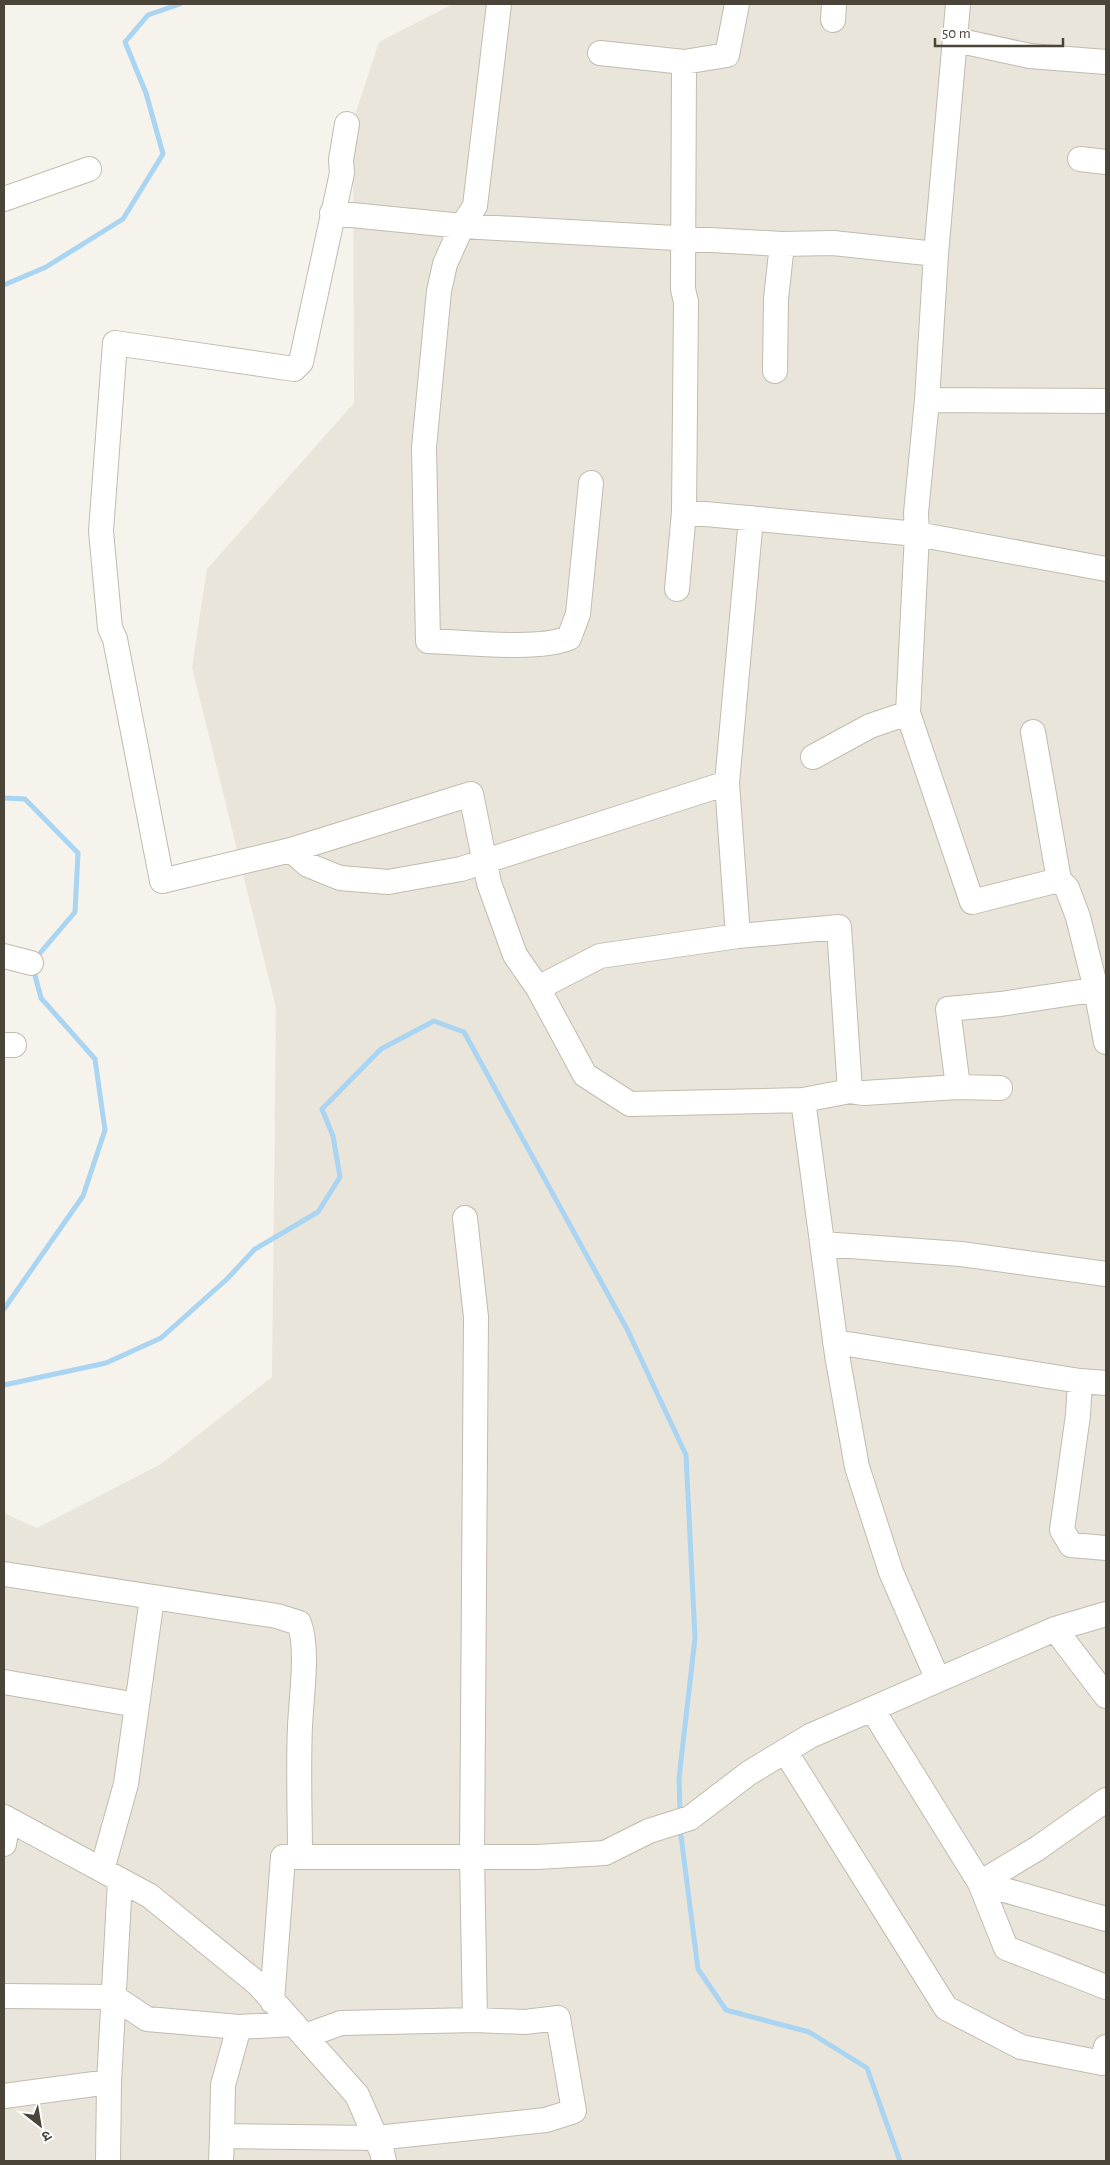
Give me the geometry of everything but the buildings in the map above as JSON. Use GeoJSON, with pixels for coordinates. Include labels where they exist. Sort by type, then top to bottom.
{"type":"FeatureCollection","features":[{"type":"Feature","properties":{"kind":"street"},"geometry":{"type":"LineString","coordinates":[[499,4],[475,206],[462,226],[445,264],[439,291],[424,447],[428,641],[534,644],[559,642],[569,638],[578,614],[591,483]]}},
{"type":"Feature","properties":{"kind":"street"},"geometry":{"type":"LineString","coordinates":[[600,53],[684,62],[728,55],[737,4]]}},
{"type":"Feature","properties":{"kind":"street"},"geometry":{"type":"LineString","coordinates":[[958,4],[936,254],[927,400],[916,513],[917,534],[908,713],[972,902],[1059,880]]}},
{"type":"Feature","properties":{"kind":"street"},"geometry":{"type":"LineString","coordinates":[[956,40],[1030,56],[1106,62]]}},
{"type":"Feature","properties":{"kind":"street"},"geometry":{"type":"LineString","coordinates":[[677,589],[684,512],[686,302],[683,289],[684,62]]}},
{"type":"Feature","properties":{"kind":"street"},"geometry":{"type":"LineString","coordinates":[[347,124],[341,160],[342,173],[332,212],[301,362],[294,369],[115,343],[101,531],[110,628],[117,648],[162,881],[291,850],[471,794],[489,882],[515,955],[538,988],[585,1075],[630,1104],[803,1100],[850,1091],[864,1093],[958,1087],[1000,1088]]}},
{"type":"Feature","properties":{"kind":"street"},"geometry":{"type":"LineString","coordinates":[[1080,159],[1106,162]]}},
{"type":"Feature","properties":{"kind":"street"},"geometry":{"type":"LineString","coordinates":[[4,199],[89,170]]}},
{"type":"Feature","properties":{"kind":"street"},"geometry":{"type":"LineString","coordinates":[[332,212],[462,226],[782,244],[833,243],[936,254]]}},
{"type":"Feature","properties":{"kind":"street"},"geometry":{"type":"LineString","coordinates":[[775,371],[776,299],[782,244]]}},
{"type":"Feature","properties":{"kind":"street"},"geometry":{"type":"LineString","coordinates":[[927,400],[1106,402]]}},
{"type":"Feature","properties":{"kind":"street"},"geometry":{"type":"LineString","coordinates":[[684,512],[917,534],[1106,569]]}},
{"type":"Feature","properties":{"kind":"street"},"geometry":{"type":"LineString","coordinates":[[738,936],[727,783],[751,518]]}},
{"type":"Feature","properties":{"kind":"street"},"geometry":{"type":"LineString","coordinates":[[813,758],[870,726],[908,713]]}},
{"type":"Feature","properties":{"kind":"street"},"geometry":{"type":"LineString","coordinates":[[1033,732],[1059,880],[1067,888],[1101,989],[1106,1042]]}},
{"type":"Feature","properties":{"kind":"street"},"geometry":{"type":"LineString","coordinates":[[291,850],[308,865],[340,878],[388,882],[461,870],[727,783]]}},
{"type":"Feature","properties":{"kind":"street"},"geometry":{"type":"LineString","coordinates":[[538,988],[600,956],[738,936],[839,927],[850,1091]]}},
{"type":"Feature","properties":{"kind":"street"},"geometry":{"type":"LineString","coordinates":[[4,956],[31,963]]}},
{"type":"Feature","properties":{"kind":"street"},"geometry":{"type":"LineString","coordinates":[[958,1087],[948,1009],[1001,1004],[1101,989]]}},
{"type":"Feature","properties":{"kind":"street"},"geometry":{"type":"LineString","coordinates":[[803,1100],[835,1342],[857,1467],[891,1572],[938,1680]]}},
{"type":"Feature","properties":{"kind":"street"},"geometry":{"type":"LineString","coordinates":[[465,1218],[476,1316],[472,1857],[475,2020]]}},
{"type":"Feature","properties":{"kind":"street"},"geometry":{"type":"LineString","coordinates":[[822,1244],[961,1254],[1106,1274]]}},
{"type":"Feature","properties":{"kind":"street"},"geometry":{"type":"LineString","coordinates":[[835,1342],[1080,1381],[1106,1383]]}},
{"type":"Feature","properties":{"kind":"street"},"geometry":{"type":"LineString","coordinates":[[1080,1381],[1078,1415],[1062,1530],[1071,1545],[1106,1548]]}},
{"type":"Feature","properties":{"kind":"street"},"geometry":{"type":"LineString","coordinates":[[4,1574],[277,1616],[298,1623],[302,1631],[303,1649],[300,1728],[300,1857]]}},
{"type":"Feature","properties":{"kind":"street"},"geometry":{"type":"LineString","coordinates":[[108,2161],[109,2082],[114,1997],[111,1875],[126,1784],[152,1598]]}},
{"type":"Feature","properties":{"kind":"street"},"geometry":{"type":"LineString","coordinates":[[272,2000],[283,1857],[537,1858],[604,1853],[650,1830],[690,1818],[750,1773],[810,1736],[1055,1629],[1106,1614]]}},
{"type":"Feature","properties":{"kind":"street"},"geometry":{"type":"LineString","coordinates":[[1055,1629],[1106,1696]]}},
{"type":"Feature","properties":{"kind":"street"},"geometry":{"type":"LineString","coordinates":[[4,1682],[137,1705]]}},
{"type":"Feature","properties":{"kind":"street"},"geometry":{"type":"LineString","coordinates":[[872,1709],[980,1883],[1006,1948],[1106,1988]]}},
{"type":"Feature","properties":{"kind":"street"},"geometry":{"type":"LineString","coordinates":[[785,1751],[946,2008],[1021,2047],[1102,2063],[1106,2046]]}},
{"type":"Feature","properties":{"kind":"street"},"geometry":{"type":"LineString","coordinates":[[980,1883],[1038,1848],[1106,1800]]}},
{"type":"Feature","properties":{"kind":"street"},"geometry":{"type":"LineString","coordinates":[[4,1844],[6,1819],[150,1896],[258,1984],[357,2094],[384,2161]]}},
{"type":"Feature","properties":{"kind":"street"},"geometry":{"type":"LineString","coordinates":[[980,1883],[1106,1919]]}},
{"type":"Feature","properties":{"kind":"street"},"geometry":{"type":"LineString","coordinates":[[4,1996],[114,1997],[147,2020],[299,2030],[341,2023],[475,2020],[525,2022],[558,2018],[574,2111],[546,2120],[376,2138],[222,2136]]}},
{"type":"Feature","properties":{"kind":"street"},"geometry":{"type":"LineString","coordinates":[[221,2161],[223,2085],[239,2027]]}},
{"type":"Feature","properties":{"kind":"street"},"geometry":{"type":"LineString","coordinates":[[4,2096],[109,2082]]}},
{"type":"Feature","properties":{"kind":"shaded area"},"geometry":{"type":"Polygon","coordinates":[[[453,4],[1106,4],[1106,2161],[4,2161],[4,1513],[37,1528],[161,1464],[272,1377],[276,1008],[192,667],[207,569],[354,403],[353,121],[379,42],[453,4]]]}},
{"type":"Feature","properties":{"kind":"waterway"},"geometry":{"type":"LineString","coordinates":[[4,285],[46,267],[123,219],[163,154],[146,93],[125,42],[148,15],[180,4]]}},
{"type":"Feature","properties":{"kind":"waterway"},"geometry":{"type":"LineString","coordinates":[[4,798],[25,799],[78,853],[75,912],[35,959]]}},
{"type":"Feature","properties":{"kind":"waterway"},"geometry":{"type":"LineString","coordinates":[[4,1309],[83,1196],[105,1130],[95,1059],[41,998],[33,968]]}},
{"type":"Feature","properties":{"kind":"waterway"},"geometry":{"type":"LineString","coordinates":[[4,1385],[106,1363],[161,1338],[227,1279],[255,1249],[318,1212],[340,1177],[333,1136],[322,1109],[381,1049],[434,1021],[464,1032],[627,1329],[686,1455],[695,1638],[679,1778],[680,1814]]}},
{"type":"Feature","properties":{"kind":"waterway"},"geometry":{"type":"LineString","coordinates":[[680,1828],[698,1969],[726,2010],[809,2032],[867,2068],[900,2161]]}}]}
